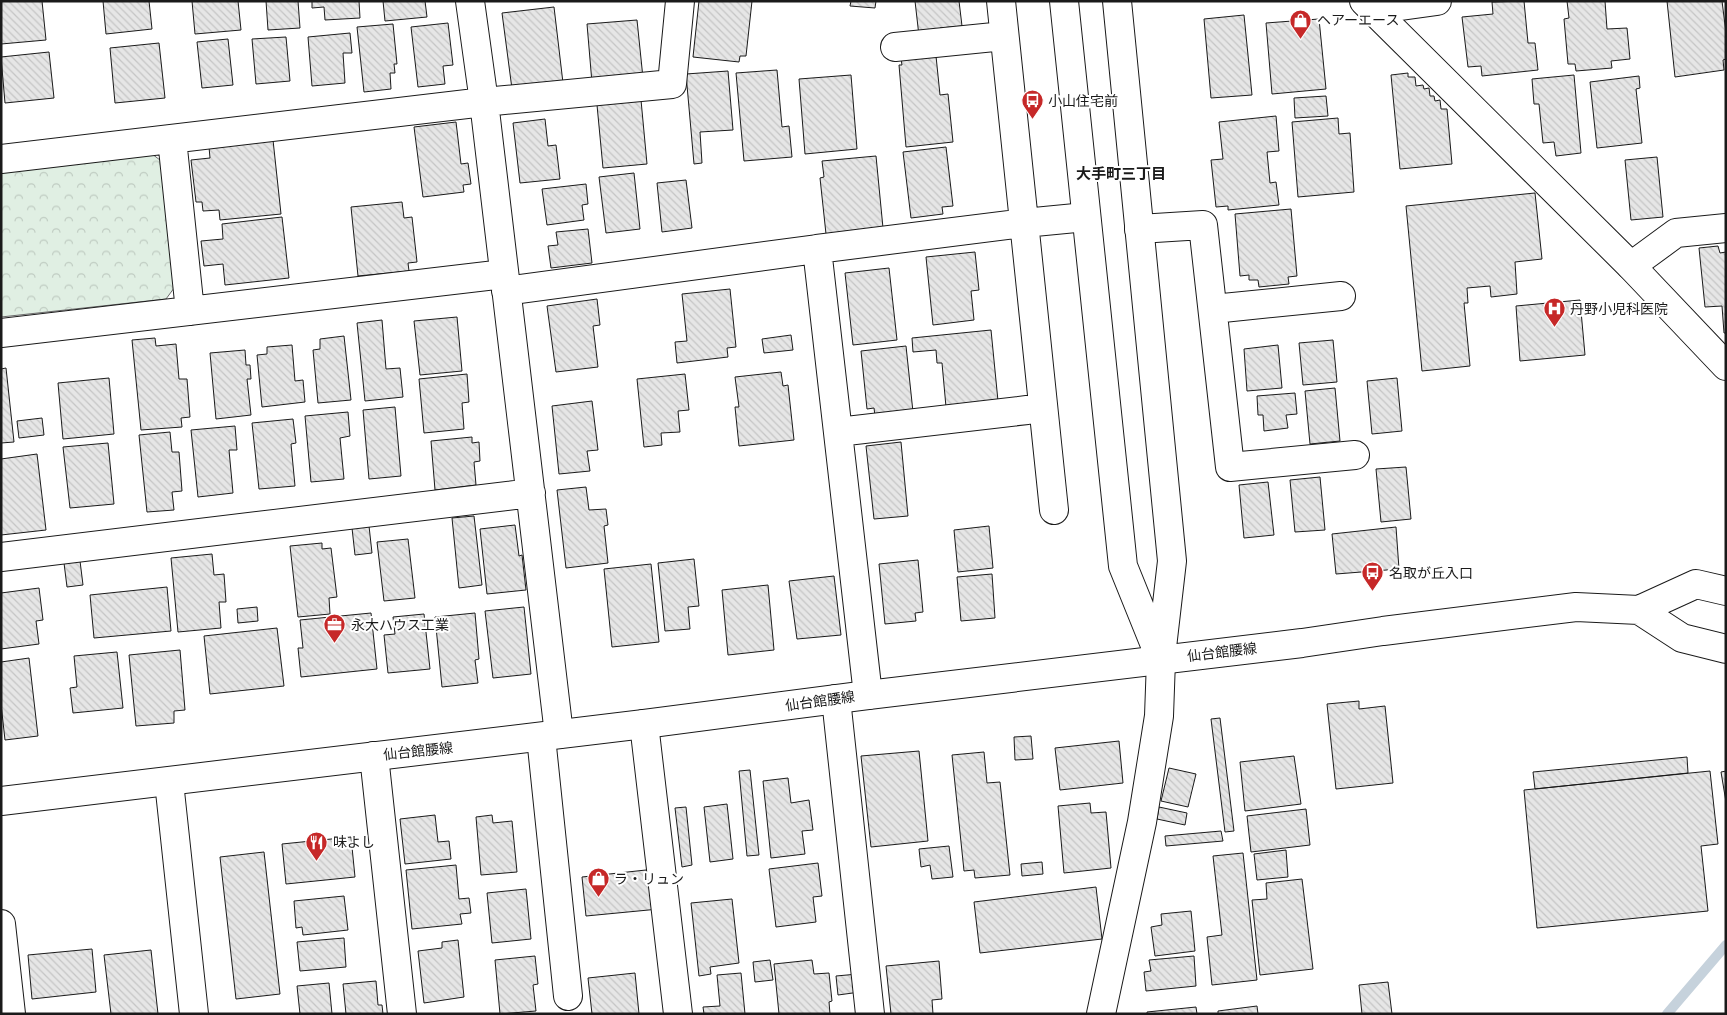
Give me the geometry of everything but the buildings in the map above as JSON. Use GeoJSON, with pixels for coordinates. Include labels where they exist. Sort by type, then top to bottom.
{"type":"FeatureCollection","features":[{"type":"Feature","properties":{"kind":"street"},"geometry":{"type":"LineString","coordinates":[[470,1],[531,493],[568,996]]}},
{"type":"Feature","properties":{"kind":"street"},"geometry":{"type":"LineString","coordinates":[[1,159],[484,102],[672,84],[680,1]]}},
{"type":"Feature","properties":{"kind":"street"},"geometry":{"type":"LineString","coordinates":[[1001,1],[1054,510]]}},
{"type":"Feature","properties":{"kind":"street"},"geometry":{"type":"LineString","coordinates":[[1064,1],[1123,566],[1160,660]]}},
{"type":"Feature","properties":{"kind":"street"},"geometry":{"type":"LineString","coordinates":[[1101,1014],[1143,813],[1159,716],[1160,660],[1172,561],[1117,1]]}},
{"type":"Feature","properties":{"kind":"street"},"geometry":{"type":"LineString","coordinates":[[1368,5],[1437,1]]}},
{"type":"Feature","properties":{"kind":"street"},"geometry":{"type":"LineString","coordinates":[[1368,5],[1631,266],[1726,366]]}},
{"type":"Feature","properties":{"kind":"street"},"geometry":{"type":"LineString","coordinates":[[894,46],[1004,36]]}},
{"type":"Feature","properties":{"kind":"street"},"geometry":{"type":"LineString","coordinates":[[172,139],[190,311]]}},
{"type":"Feature","properties":{"kind":"street"},"geometry":{"type":"LineString","coordinates":[[1,333],[190,311],[505,282],[817,249],[1024,222],[1086,217]]}},
{"type":"Feature","properties":{"kind":"street"},"geometry":{"type":"LineString","coordinates":[[1140,229],[1203,225],[1230,467],[1354,455]]}},
{"type":"Feature","properties":{"kind":"street"},"geometry":{"type":"LineString","coordinates":[[1631,266],[1676,233],[1726,228]]}},
{"type":"Feature","properties":{"kind":"street"},"geometry":{"type":"LineString","coordinates":[[817,249],[868,694]]}},
{"type":"Feature","properties":{"kind":"street"},"geometry":{"type":"LineString","coordinates":[[1213,309],[1341,296]]}},
{"type":"Feature","properties":{"kind":"street"},"geometry":{"type":"LineString","coordinates":[[838,432],[1027,410]]}},
{"type":"Feature","properties":{"kind":"street"},"geometry":{"type":"LineString","coordinates":[[1,557],[531,493]]}},
{"type":"Feature","properties":{"kind":"street","name":"仙台館腰線"},"geometry":{"type":"LineString","coordinates":[[1,801],[644,724],[868,694],[1160,660],[1576,607],[1640,610],[1696,584],[1726,590]]}},
{"type":"Feature","properties":{"kind":"street"},"geometry":{"type":"LineString","coordinates":[[1640,610],[1682,638],[1726,649]]}},
{"type":"Feature","properties":{"kind":"street"},"geometry":{"type":"LineString","coordinates":[[836,699],[870,1014]]}},
{"type":"Feature","properties":{"kind":"street"},"geometry":{"type":"LineString","coordinates":[[644,724],[678,1014]]}},
{"type":"Feature","properties":{"kind":"street"},"geometry":{"type":"LineString","coordinates":[[374,756],[402,1014]]}},
{"type":"Feature","properties":{"kind":"street"},"geometry":{"type":"LineString","coordinates":[[170,782],[194,1014]]}},
{"type":"Feature","properties":{"kind":"street"},"geometry":{"type":"LineString","coordinates":[[1,924],[11,1014]]}},
{"type":"Feature","properties":{"kind":"green space"},"geometry":{"type":"Polygon","coordinates":[[[152,154],[164,163],[177,284],[166,299],[1,317],[1,172],[152,154]]]}},
{"type":"Feature","properties":{"kind":"waterway"},"geometry":{"type":"LineString","coordinates":[[1667,1014],[1726,945]]}},
{"type":"Feature","properties":{"kind":"place","name":"ヘアーエース"},"geometry":{"type":"Point","coordinates":[1301,39]}},
{"type":"Feature","properties":{"kind":"place","name":"小山住宅前"},"geometry":{"type":"Point","coordinates":[1032,120]}},
{"type":"Feature","properties":{"kind":"place","name":"丹野小児科医院"},"geometry":{"type":"Point","coordinates":[1554,328]}},
{"type":"Feature","properties":{"kind":"place","name":"名取が丘入口"},"geometry":{"type":"Point","coordinates":[1373,592]}},
{"type":"Feature","properties":{"kind":"place","name":"永大ハウス工業"},"geometry":{"type":"Point","coordinates":[335,644]}},
{"type":"Feature","properties":{"kind":"place","name":"味よし"},"geometry":{"type":"Point","coordinates":[317,861]}},
{"type":"Feature","properties":{"kind":"place","name":"ラ・リュン"},"geometry":{"type":"Point","coordinates":[598,898]}},
{"type":"Feature","properties":{"kind":"district","name":"大手町三丁目"},"geometry":{"type":"Point","coordinates":[1121,174]}}]}
